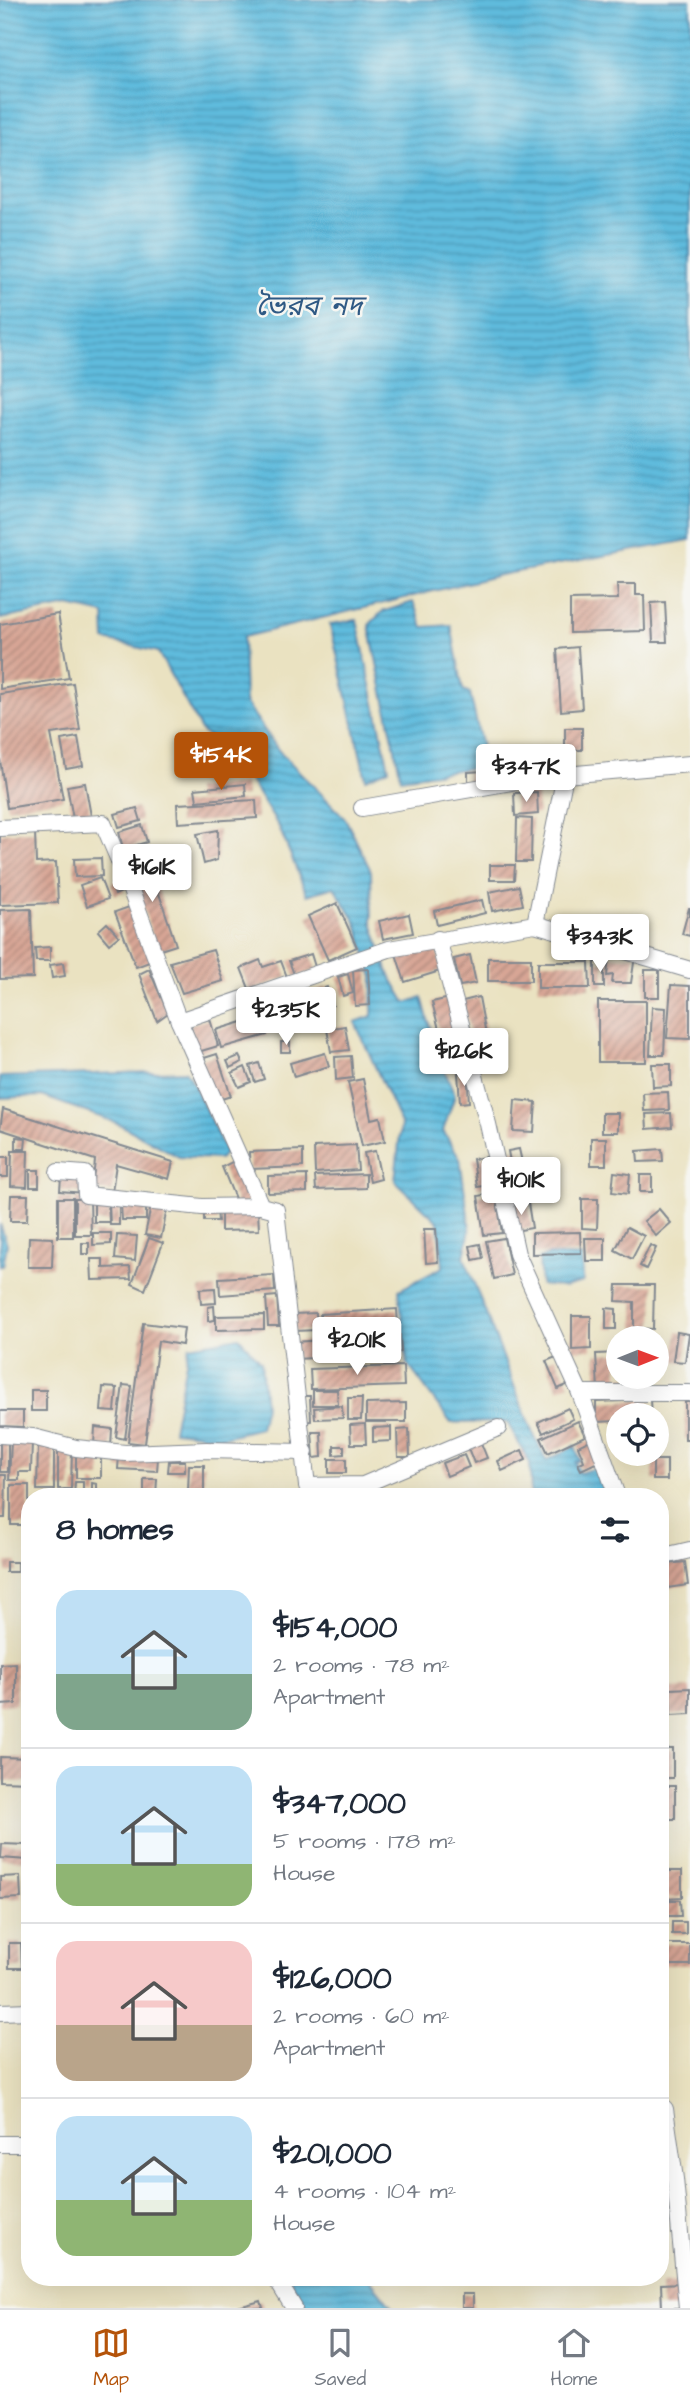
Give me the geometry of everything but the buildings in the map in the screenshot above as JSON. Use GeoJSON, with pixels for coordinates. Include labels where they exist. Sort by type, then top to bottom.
{"type":"FeatureCollection","features":[{"type":"Feature","properties":{"kind":"street"},"geometry":{"type":"LineString","coordinates":[[362,808],[523,779],[690,764]]}},
{"type":"Feature","properties":{"kind":"street"},"geometry":{"type":"LineString","coordinates":[[535,924],[565,775]]}},
{"type":"Feature","properties":{"kind":"street"},"geometry":{"type":"LineString","coordinates":[[0,828],[103,823],[126,877],[179,1021],[261,1206]]}},
{"type":"Feature","properties":{"kind":"street"},"geometry":{"type":"LineString","coordinates":[[179,1021],[389,949],[535,924],[690,970]]}},
{"type":"Feature","properties":{"kind":"street"},"geometry":{"type":"LineString","coordinates":[[438,939],[488,1124],[517,1254],[580,1393],[614,1488]]}},
{"type":"Feature","properties":{"kind":"street"},"geometry":{"type":"LineString","coordinates":[[58,1172],[85,1174],[86,1195],[202,1207],[261,1206],[276,1210],[307,1488]]}},
{"type":"Feature","properties":{"kind":"street"},"geometry":{"type":"LineString","coordinates":[[580,1393],[690,1392]]}},
{"type":"Feature","properties":{"kind":"street"},"geometry":{"type":"LineString","coordinates":[[335,1488],[363,1485],[498,1428]]}},
{"type":"Feature","properties":{"kind":"street"},"geometry":{"type":"LineString","coordinates":[[0,1435],[33,1437],[76,1448],[125,1452],[304,1452]]}},
{"type":"Feature","properties":{"kind":"street"},"geometry":{"type":"LineString","coordinates":[[669,1556],[690,1550]]}},
{"type":"Feature","properties":{"kind":"street"},"geometry":{"type":"LineString","coordinates":[[0,2012],[21,2011]]}},
{"type":"Feature","properties":{"kind":"street"},"geometry":{"type":"LineString","coordinates":[[669,2136],[687,2308]]}},
{"type":"Feature","properties":{"kind":"street"},"geometry":{"type":"LineString","coordinates":[[0,2144],[21,2144]]}},
{"type":"Feature","properties":{"kind":"street"},"geometry":{"type":"LineString","coordinates":[[281,2286],[294,2308]]}},
{"type":"Feature","properties":{"kind":"water","name":"ভৈরব নদ"},"geometry":{"type":"Polygon","coordinates":[[[0,0],[690,0],[690,540],[500,575],[243,637],[245,702],[279,751],[345,818],[371,871],[372,922],[387,970],[406,1003],[422,997],[437,1053],[455,1095],[443,1131],[460,1158],[470,1229],[464,1257],[531,1429],[546,1461],[575,1446],[580,1460],[575,1462],[579,1473],[599,1467],[606,1488],[531,1488],[530,1463],[507,1422],[451,1423],[407,1363],[399,1290],[443,1267],[438,1222],[395,1181],[401,1124],[355,1022],[372,1016],[373,977],[356,922],[334,887],[307,895],[279,827],[232,752],[202,732],[158,652],[105,640],[104,614],[69,606],[0,619],[0,0]]]}},
{"type":"Feature","properties":{"kind":"water"},"geometry":{"type":"Polygon","coordinates":[[[413,602],[423,627],[451,625],[463,690],[470,693],[486,766],[401,778],[369,625],[382,612],[413,602]]]}},
{"type":"Feature","properties":{"kind":"water"},"geometry":{"type":"Polygon","coordinates":[[[357,620],[389,769],[366,779],[330,624],[357,620]]]}},
{"type":"Feature","properties":{"kind":"water"},"geometry":{"type":"Polygon","coordinates":[[[185,1071],[226,1153],[219,1159],[179,1157],[117,1123],[42,1096],[0,1098],[0,1077],[185,1071]]]}},
{"type":"Feature","properties":{"kind":"water"},"geometry":{"type":"Polygon","coordinates":[[[0,1224],[7,1244],[3,1266],[0,1266],[0,1224]]]}},
{"type":"Feature","properties":{"kind":"water"},"geometry":{"type":"Polygon","coordinates":[[[548,1255],[582,1257],[583,1282],[564,1287],[541,1285],[539,1259],[548,1255]]]}},
{"type":"Feature","properties":{"kind":"water"},"geometry":{"type":"Polygon","coordinates":[[[239,1337],[261,1362],[265,1406],[260,1428],[224,1437],[173,1431],[189,1346],[239,1337]]]}},
{"type":"Feature","properties":{"kind":"water"},"geometry":{"type":"Polygon","coordinates":[[[294,2286],[375,2286],[393,2308],[307,2308],[294,2286]]]}}]}
